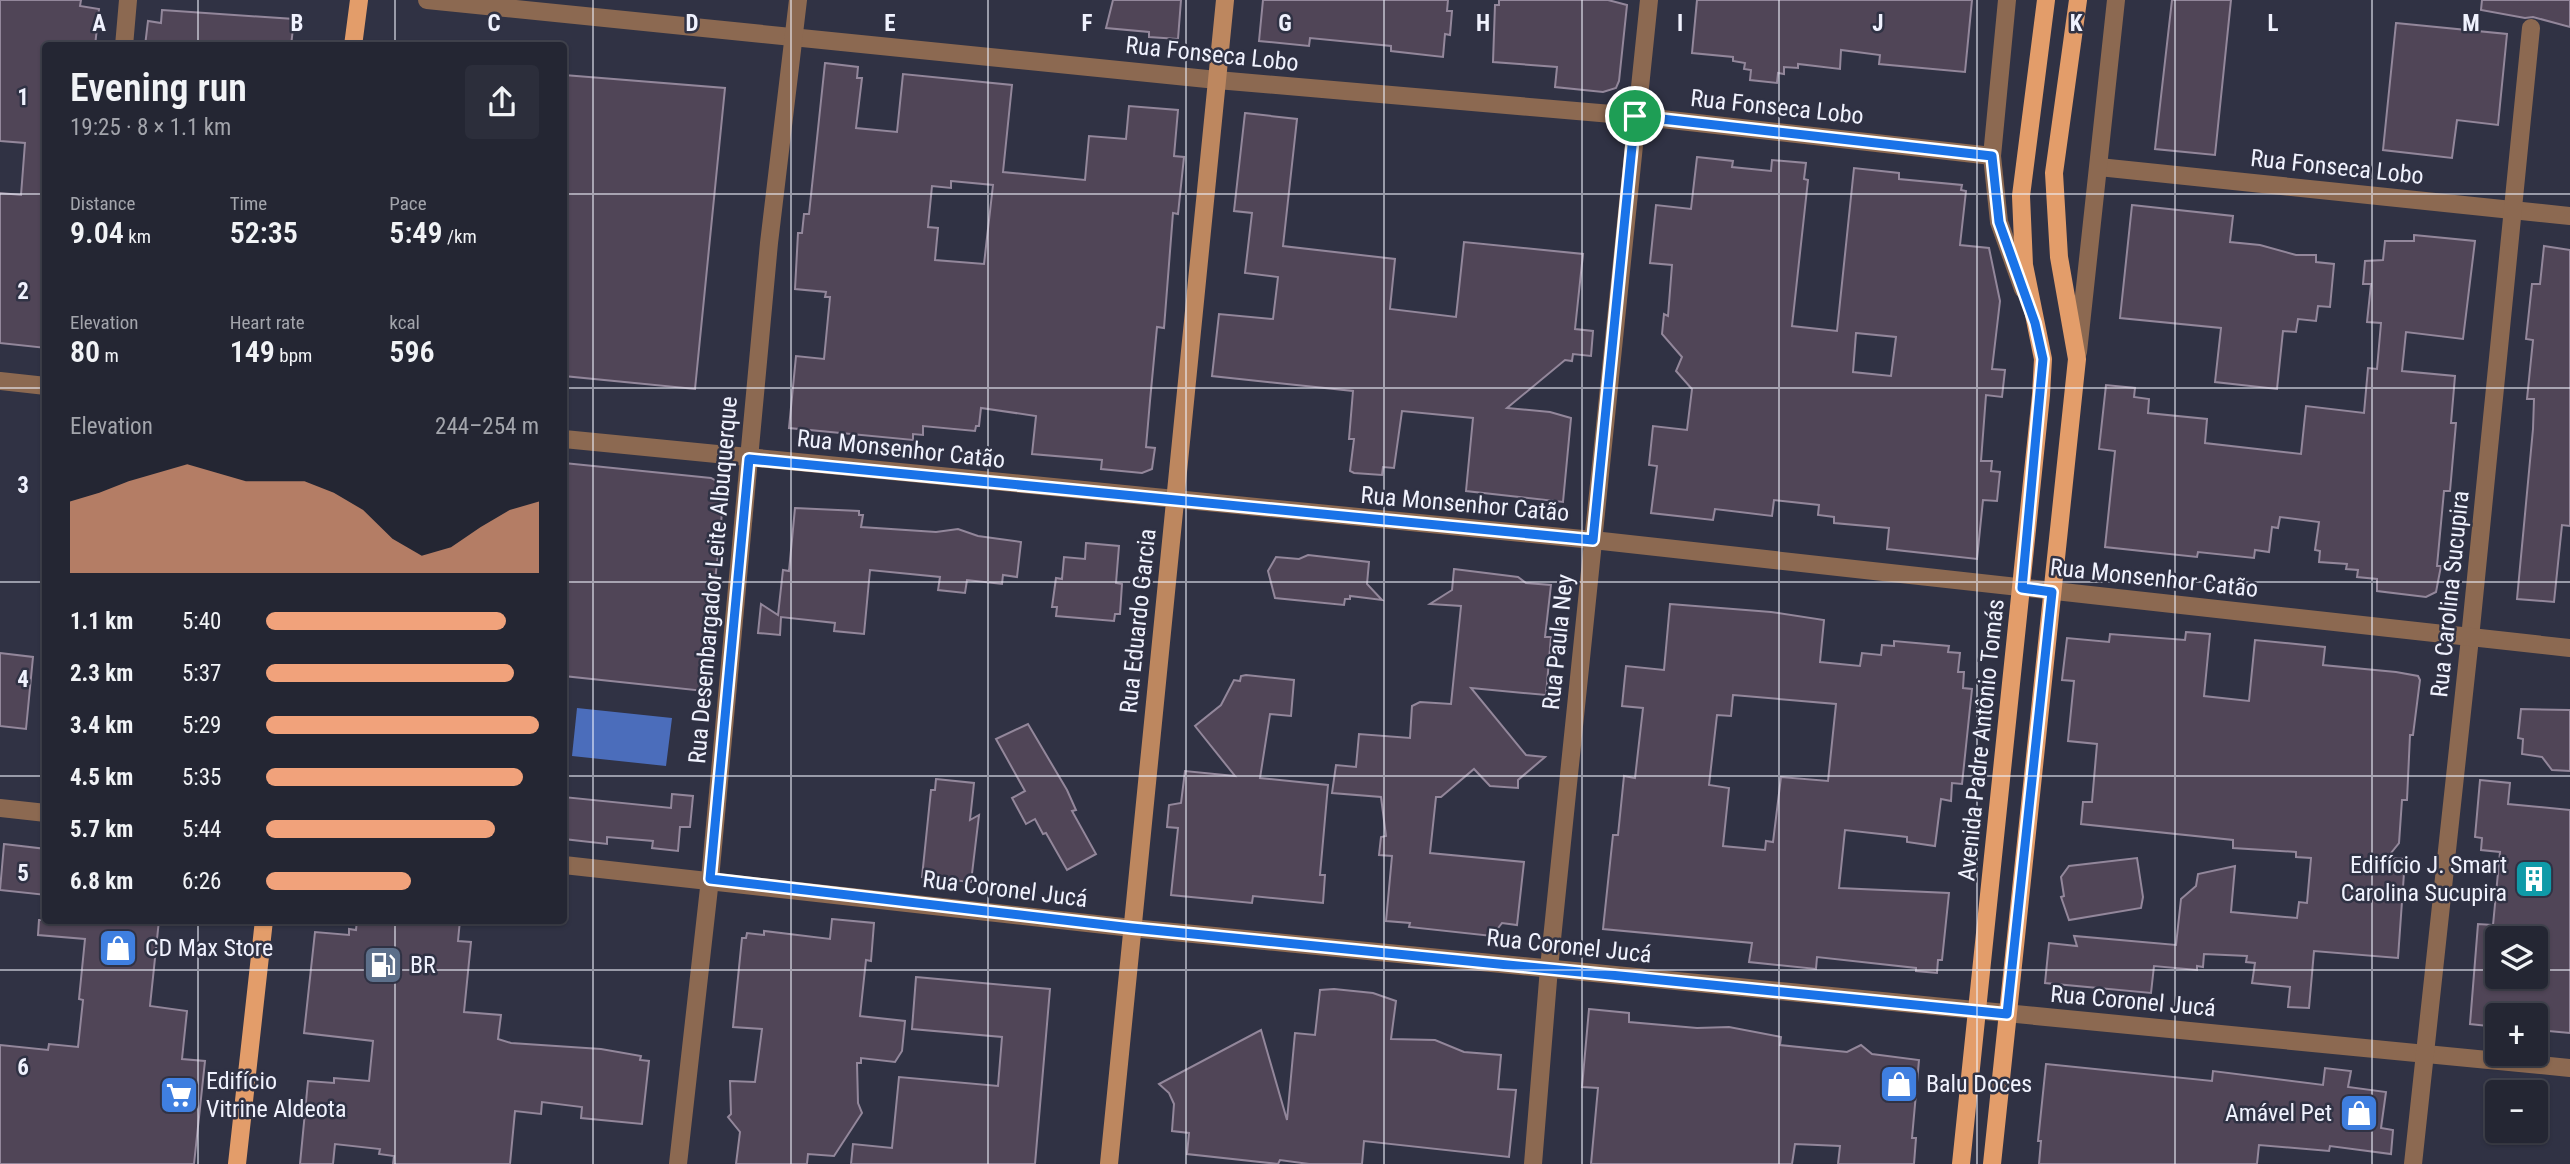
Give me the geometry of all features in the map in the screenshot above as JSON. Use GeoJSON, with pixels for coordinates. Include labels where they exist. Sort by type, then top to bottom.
{"type":"FeatureCollection","features":[{"type":"Feature","properties":{"kind":"main road"},"geometry":{"type":"LineString","coordinates":[[354,42],[359,0]]}},
{"type":"Feature","properties":{"kind":"main road","name":"Rua Eduardo Garcia"},"geometry":{"type":"LineString","coordinates":[[1109,1164],[1225,0]]}},
{"type":"Feature","properties":{"kind":"main road","name":"Avenida Padre Antônio Tomás"},"geometry":{"type":"LineString","coordinates":[[1961,1164],[2041,395],[2043,359],[2024,265],[2021,197],[2046,0]]}},
{"type":"Feature","properties":{"kind":"main road"},"geometry":{"type":"LineString","coordinates":[[1992,1164],[2077,359],[2059,257],[2054,173],[2078,0]]}},
{"type":"Feature","properties":{"kind":"main road"},"geometry":{"type":"LineString","coordinates":[[237,1164],[264,924]]}},
{"type":"Feature","properties":{"kind":"street"},"geometry":{"type":"LineString","coordinates":[[124,42],[128,0]]}},
{"type":"Feature","properties":{"kind":"street","name":"Rua Fonseca Lobo"},"geometry":{"type":"LineString","coordinates":[[427,0],[794,35],[1217,80],[1635,116],[1992,156]]}},
{"type":"Feature","properties":{"kind":"street","name":"Rua Desembargador Leite Albuquerque"},"geometry":{"type":"LineString","coordinates":[[678,1164],[710,879],[769,243],[797,0]]}},
{"type":"Feature","properties":{"kind":"street","name":"Rua Paula Ney"},"geometry":{"type":"LineString","coordinates":[[1533,1164],[1549,968],[1649,0]]}},
{"type":"Feature","properties":{"kind":"street","name":"Avenida Padre Antônio Tomás"},"geometry":{"type":"LineString","coordinates":[[2007,0],[1992,156],[1999,222],[2035,323]]}},
{"type":"Feature","properties":{"kind":"street"},"geometry":{"type":"LineString","coordinates":[[2077,359],[2116,0]]}},
{"type":"Feature","properties":{"kind":"street","name":"Rua Carolina Sucupira"},"geometry":{"type":"LineString","coordinates":[[2413,1164],[2470,638],[2531,28]]}},
{"type":"Feature","properties":{"kind":"street","name":"Rua Fonseca Lobo"},"geometry":{"type":"LineString","coordinates":[[2099,167],[2570,216]]}},
{"type":"Feature","properties":{"kind":"street"},"geometry":{"type":"LineString","coordinates":[[0,382],[42,386]]}},
{"type":"Feature","properties":{"kind":"street","name":"Rua Monsenhor Catão"},"geometry":{"type":"LineString","coordinates":[[567,439],[1593,540],[2570,648]]}},
{"type":"Feature","properties":{"kind":"street"},"geometry":{"type":"LineString","coordinates":[[0,808],[42,813]]}},
{"type":"Feature","properties":{"kind":"street","name":"Rua Coronel Jucá"},"geometry":{"type":"LineString","coordinates":[[567,865],[710,879],[1132,928],[2570,1068]]}},
{"type":"Feature","properties":{"kind":"water"},"geometry":{"type":"Polygon","coordinates":[[[577,708],[672,718],[666,766],[572,756],[577,708]]]}},
{"type":"Feature","properties":{"kind":"building"},"geometry":{"type":"Polygon","coordinates":[[[0,0],[81,0],[80,6],[99,9],[95,42],[42,42],[42,348],[0,343],[0,193],[21,195],[25,143],[0,141],[0,0]]]}},
{"type":"Feature","properties":{"kind":"building"},"geometry":{"type":"Polygon","coordinates":[[[1113,0],[1181,0],[1178,39],[1149,37],[1149,32],[1106,28],[1113,0]]]}},
{"type":"Feature","properties":{"kind":"building"},"geometry":{"type":"Polygon","coordinates":[[[1263,0],[1448,0],[1447,11],[1452,11],[1450,35],[1445,34],[1443,57],[1391,51],[1391,46],[1310,38],[1309,46],[1259,41],[1263,0]]]}},
{"type":"Feature","properties":{"kind":"building"},"geometry":{"type":"Polygon","coordinates":[[[1499,0],[1608,0],[1627,5],[1616,88],[1603,92],[1555,87],[1557,67],[1493,62],[1495,5],[1499,5],[1499,0]]]}},
{"type":"Feature","properties":{"kind":"building"},"geometry":{"type":"Polygon","coordinates":[[[1697,0],[1972,0],[1965,72],[1879,64],[1880,55],[1841,50],[1840,69],[1798,64],[1798,68],[1784,67],[1784,74],[1778,73],[1777,83],[1750,80],[1751,70],[1744,69],[1745,63],[1733,61],[1733,57],[1692,53],[1697,0]]]}},
{"type":"Feature","properties":{"kind":"building"},"geometry":{"type":"Polygon","coordinates":[[[2172,0],[2231,0],[2215,155],[2155,149],[2172,0]]]}},
{"type":"Feature","properties":{"kind":"building"},"geometry":{"type":"Polygon","coordinates":[[[2482,0],[2570,0],[2570,27],[2533,17],[2481,10],[2482,0]]]}},
{"type":"Feature","properties":{"kind":"building"},"geometry":{"type":"Polygon","coordinates":[[[162,10],[294,19],[291,42],[145,42],[148,21],[161,23],[162,10]]]}},
{"type":"Feature","properties":{"kind":"building"},"geometry":{"type":"Polygon","coordinates":[[[2396,23],[2507,34],[2498,125],[2457,120],[2452,158],[2383,150],[2396,23]]]}},
{"type":"Feature","properties":{"kind":"building"},"geometry":{"type":"Polygon","coordinates":[[[825,63],[858,67],[857,78],[862,78],[856,128],[897,132],[903,74],[1012,85],[1003,172],[1085,180],[1089,136],[1126,139],[1129,106],[1178,110],[1174,156],[1184,157],[1178,214],[1173,213],[1164,328],[1157,327],[1146,447],[1155,448],[1152,469],[1142,473],[1101,469],[1102,460],[1032,454],[1036,416],[981,408],[979,426],[976,426],[975,431],[923,426],[923,435],[913,434],[913,440],[789,428],[796,356],[824,359],[830,297],[825,297],[826,292],[795,289],[798,233],[802,233],[804,214],[809,214],[825,63]],[[951,181],[951,188],[932,186],[928,227],[938,228],[935,260],[984,264],[993,185],[951,181]]]}},
{"type":"Feature","properties":{"kind":"building"},"geometry":{"type":"Polygon","coordinates":[[[567,75],[725,88],[695,389],[567,376],[567,75]]]}},
{"type":"Feature","properties":{"kind":"building"},"geometry":{"type":"Polygon","coordinates":[[[1245,113],[1297,119],[1283,246],[1395,259],[1390,309],[1456,317],[1464,242],[1583,254],[1575,329],[1593,331],[1591,356],[1573,354],[1572,361],[1565,360],[1507,408],[1550,412],[1571,418],[1563,502],[1466,491],[1473,418],[1402,411],[1394,468],[1383,467],[1382,475],[1354,473],[1350,471],[1354,439],[1349,439],[1353,391],[1212,376],[1219,314],[1273,319],[1278,277],[1245,273],[1252,213],[1234,211],[1245,113]]]}},
{"type":"Feature","properties":{"kind":"building"},"geometry":{"type":"Polygon","coordinates":[[[1697,157],[1733,161],[1732,167],[1771,171],[1772,160],[1806,163],[1804,179],[1808,180],[1792,326],[1837,331],[1854,168],[1899,173],[1899,179],[1962,185],[1961,190],[1966,191],[1960,245],[1989,248],[2000,301],[1992,369],[2005,370],[2002,397],[1986,395],[1981,461],[1992,461],[1991,471],[2000,472],[1997,501],[1983,500],[1977,559],[1887,549],[1889,528],[1834,523],[1834,517],[1818,515],[1819,505],[1774,500],[1772,516],[1715,509],[1713,520],[1651,513],[1657,466],[1649,465],[1653,426],[1687,430],[1692,389],[1676,371],[1682,357],[1662,334],[1664,314],[1668,316],[1672,265],[1650,263],[1656,205],[1691,209],[1697,157]],[[1856,333],[1853,372],[1891,376],[1896,337],[1856,333]]]}},
{"type":"Feature","properties":{"kind":"building"},"geometry":{"type":"Polygon","coordinates":[[[2132,205],[2233,216],[2230,242],[2260,245],[2296,255],[2316,255],[2316,262],[2334,264],[2330,307],[2318,306],[2316,321],[2298,319],[2296,332],[2283,331],[2277,389],[2215,382],[2221,328],[2120,318],[2132,205]]]}},
{"type":"Feature","properties":{"kind":"building"},"geometry":{"type":"Polygon","coordinates":[[[2414,235],[2475,241],[2463,339],[2406,332],[2402,371],[2455,376],[2451,423],[2456,423],[2450,491],[2444,491],[2437,566],[2441,566],[2436,592],[2426,597],[2377,591],[2377,579],[2357,577],[2358,570],[2346,569],[2347,564],[2319,562],[2320,551],[2315,550],[2319,522],[2280,517],[2278,528],[2272,527],[2269,552],[2255,550],[2254,558],[2198,552],[2197,557],[2105,547],[2115,451],[2099,449],[2106,385],[2135,388],[2134,397],[2149,399],[2148,413],[2207,419],[2205,443],[2301,454],[2306,406],[2364,413],[2368,368],[2377,369],[2381,323],[2367,322],[2371,284],[2363,284],[2365,261],[2383,260],[2385,241],[2414,241],[2414,235]]]}},
{"type":"Feature","properties":{"kind":"building"},"geometry":{"type":"Polygon","coordinates":[[[2544,246],[2570,250],[2570,526],[2562,525],[2554,602],[2517,599],[2533,429],[2534,399],[2527,399],[2533,340],[2526,339],[2532,284],[2540,284],[2544,246]]]}},
{"type":"Feature","properties":{"kind":"building"},"geometry":{"type":"Polygon","coordinates":[[[567,463],[711,478],[718,482],[724,493],[704,691],[567,676],[567,463]]]}},
{"type":"Feature","properties":{"kind":"building"},"geometry":{"type":"Polygon","coordinates":[[[795,508],[859,511],[859,515],[863,515],[861,527],[936,532],[958,529],[978,536],[1021,542],[1017,577],[1003,575],[1002,584],[967,580],[965,593],[938,590],[940,577],[870,570],[864,634],[834,631],[835,623],[781,617],[780,635],[758,633],[761,604],[778,615],[783,570],[789,571],[795,508]]]}},
{"type":"Feature","properties":{"kind":"building"},"geometry":{"type":"Polygon","coordinates":[[[1086,543],[1119,546],[1116,583],[1122,584],[1120,614],[1115,614],[1114,621],[1056,616],[1057,607],[1052,607],[1056,578],[1062,579],[1064,557],[1085,559],[1086,543]]]}},
{"type":"Feature","properties":{"kind":"building"},"geometry":{"type":"Polygon","coordinates":[[[1308,555],[1369,562],[1367,584],[1382,600],[1350,596],[1350,599],[1345,599],[1344,605],[1275,598],[1268,571],[1276,557],[1299,559],[1308,555]]]}},
{"type":"Feature","properties":{"kind":"building"},"geometry":{"type":"Polygon","coordinates":[[[1454,569],[1518,577],[1526,583],[1551,585],[1545,637],[1551,637],[1546,695],[1471,688],[1526,755],[1545,757],[1518,780],[1518,788],[1490,786],[1474,769],[1441,797],[1436,797],[1430,853],[1524,862],[1517,925],[1502,923],[1492,936],[1409,927],[1410,923],[1386,921],[1392,856],[1379,855],[1381,837],[1386,836],[1381,797],[1332,793],[1336,765],[1356,767],[1359,734],[1410,738],[1412,706],[1420,702],[1451,704],[1461,606],[1430,604],[1452,590],[1454,569]]]}},
{"type":"Feature","properties":{"kind":"building"},"geometry":{"type":"Polygon","coordinates":[[[1670,604],[1771,612],[1824,620],[1820,662],[1860,666],[1862,653],[1881,655],[1882,645],[1894,646],[1894,641],[1949,646],[1948,652],[1960,653],[1958,672],[1964,672],[1963,688],[1972,689],[1962,784],[1952,783],[1951,801],[1941,799],[1935,846],[1907,842],[1907,837],[1845,830],[1839,888],[1949,893],[1942,960],[1938,960],[1937,973],[1916,971],[1916,968],[1817,957],[1816,969],[1749,962],[1752,943],[1603,929],[1613,835],[1618,835],[1624,776],[1635,778],[1643,708],[1622,706],[1626,666],[1664,670],[1670,604]],[[1733,695],[1731,716],[1717,715],[1709,785],[1729,788],[1723,846],[1765,850],[1766,841],[1773,842],[1781,777],[1828,781],[1836,704],[1733,695]]]}},
{"type":"Feature","properties":{"kind":"building"},"geometry":{"type":"Polygon","coordinates":[[[2186,632],[2210,634],[2204,696],[2249,701],[2255,640],[2325,647],[2323,665],[2396,672],[2418,676],[2420,680],[2413,735],[2410,735],[2407,800],[2402,800],[2399,843],[2387,858],[2405,859],[2398,958],[2314,951],[2309,1008],[2288,1007],[2290,987],[2252,983],[2255,963],[2246,962],[2247,956],[2204,954],[2203,967],[2197,966],[2197,970],[2154,966],[2151,993],[2045,983],[2049,943],[2077,946],[2074,936],[2176,945],[2181,899],[2196,886],[2198,874],[2235,866],[2231,912],[2297,918],[2299,902],[2307,903],[2311,858],[2296,857],[2296,852],[2233,848],[2233,840],[2081,824],[2083,802],[2092,802],[2097,744],[2068,741],[2074,681],[2062,680],[2067,638],[2109,642],[2110,634],[2185,640],[2186,632]]]}},
{"type":"Feature","properties":{"kind":"building"},"geometry":{"type":"Polygon","coordinates":[[[0,653],[33,657],[26,729],[0,726],[0,653]]]}},
{"type":"Feature","properties":{"kind":"building"},"geometry":{"type":"Polygon","coordinates":[[[1241,676],[1294,680],[1291,716],[1270,714],[1260,778],[1328,785],[1320,875],[1325,875],[1323,903],[1253,896],[1252,903],[1171,895],[1178,828],[1167,827],[1169,805],[1181,803],[1185,771],[1235,776],[1195,726],[1221,705],[1234,680],[1240,681],[1241,676]]]}},
{"type":"Feature","properties":{"kind":"building"},"geometry":{"type":"Polygon","coordinates":[[[2521,709],[2570,710],[2570,771],[2552,770],[2542,757],[2522,754],[2523,739],[2518,738],[2521,709]]]}},
{"type":"Feature","properties":{"kind":"building"},"geometry":{"type":"Polygon","coordinates":[[[1028,724],[1067,790],[1076,810],[1072,811],[1096,854],[1067,870],[1035,819],[1026,824],[1012,798],[1025,791],[996,739],[1028,724]]]}},
{"type":"Feature","properties":{"kind":"building"},"geometry":{"type":"Polygon","coordinates":[[[936,779],[974,783],[970,820],[979,815],[971,882],[922,877],[931,790],[935,790],[936,779]]]}},
{"type":"Feature","properties":{"kind":"building"},"geometry":{"type":"Polygon","coordinates":[[[2480,780],[2510,783],[2508,804],[2570,810],[2570,1033],[2548,1031],[2548,1003],[2485,1003],[2485,1026],[2470,1024],[2478,924],[2493,925],[2500,852],[2481,850],[2482,838],[2475,837],[2480,780]]]}},
{"type":"Feature","properties":{"kind":"building"},"geometry":{"type":"Polygon","coordinates":[[[672,794],[693,796],[690,827],[680,827],[678,851],[652,848],[653,841],[607,837],[607,844],[567,839],[567,797],[671,808],[672,794]]]}},
{"type":"Feature","properties":{"kind":"building"},"geometry":{"type":"Polygon","coordinates":[[[4,844],[42,849],[42,895],[0,890],[4,844]]]}},
{"type":"Feature","properties":{"kind":"building"},"geometry":{"type":"Polygon","coordinates":[[[2137,858],[2143,897],[2141,908],[2069,920],[2061,897],[2064,896],[2061,877],[2069,866],[2137,858]]]}},
{"type":"Feature","properties":{"kind":"building"},"geometry":{"type":"Polygon","coordinates":[[[832,919],[874,923],[871,961],[866,960],[860,1016],[905,1021],[902,1051],[895,1062],[861,1058],[861,1063],[857,1063],[858,1103],[862,1113],[834,1156],[808,1154],[807,1164],[736,1164],[740,1132],[728,1117],[731,1114],[730,1081],[755,1082],[762,1029],[733,1027],[742,938],[746,938],[747,933],[764,935],[764,931],[830,939],[832,919]]]}},
{"type":"Feature","properties":{"kind":"building"},"geometry":{"type":"Polygon","coordinates":[[[39,920],[42,920],[42,924],[159,924],[150,1006],[187,1011],[182,1059],[205,1061],[194,1164],[0,1164],[0,1045],[48,1050],[49,1044],[78,1047],[83,1000],[79,999],[85,939],[38,935],[39,920]]]}},
{"type":"Feature","properties":{"kind":"building"},"geometry":{"type":"Polygon","coordinates":[[[357,924],[460,924],[458,941],[471,942],[464,1012],[501,1015],[498,1039],[511,1043],[601,1049],[641,1056],[640,1060],[649,1061],[642,1124],[581,1118],[582,1107],[542,1102],[541,1114],[515,1111],[510,1164],[393,1164],[394,1156],[379,1154],[380,1149],[335,1144],[333,1164],[300,1164],[308,1081],[334,1083],[334,1078],[369,1081],[373,1041],[304,1033],[315,932],[349,935],[349,929],[356,930],[357,924]]]}},
{"type":"Feature","properties":{"kind":"building"},"geometry":{"type":"Polygon","coordinates":[[[916,977],[1050,989],[1035,1164],[851,1164],[853,1144],[892,1148],[899,1077],[998,1086],[1002,1037],[912,1029],[916,977]]]}},
{"type":"Feature","properties":{"kind":"building"},"geometry":{"type":"Polygon","coordinates":[[[1320,990],[1373,993],[1396,1001],[1391,1039],[1435,1040],[1464,1052],[1501,1055],[1498,1089],[1516,1090],[1509,1157],[1364,1141],[1362,1164],[1309,1164],[1280,1160],[1278,1164],[1187,1154],[1189,1133],[1172,1131],[1174,1104],[1169,1093],[1159,1084],[1261,1030],[1287,1120],[1295,1033],[1315,1035],[1320,990]]]}},
{"type":"Feature","properties":{"kind":"building"},"geometry":{"type":"Polygon","coordinates":[[[1589,1009],[1629,1013],[1629,1022],[1697,1028],[1729,1027],[1781,1037],[1780,1045],[1847,1052],[1861,1045],[1872,1054],[1919,1060],[1912,1138],[1916,1138],[1914,1164],[1838,1164],[1840,1146],[1795,1144],[1792,1164],[1591,1164],[1598,1088],[1582,1087],[1589,1009]]]}},
{"type":"Feature","properties":{"kind":"building"},"geometry":{"type":"Polygon","coordinates":[[[2046,1064],[2212,1081],[2213,1071],[2323,1085],[2325,1068],[2351,1071],[2348,1087],[2386,1092],[2381,1128],[2393,1130],[2391,1154],[2330,1146],[2329,1151],[2259,1145],[2257,1164],[2039,1164],[2041,1141],[2038,1141],[2046,1064]]]}},
{"type":"Feature","properties":{"kind":"place","name":"Edifício J. Smart Carolina Sucupira"},"geometry":{"type":"Point","coordinates":[2534,879]}},
{"type":"Feature","properties":{"kind":"place","name":"CD Max Store"},"geometry":{"type":"Point","coordinates":[118,948]}},
{"type":"Feature","properties":{"kind":"place","name":"BR"},"geometry":{"type":"Point","coordinates":[383,965]}},
{"type":"Feature","properties":{"kind":"place","name":"Balu Doces"},"geometry":{"type":"Point","coordinates":[1899,1084]}},
{"type":"Feature","properties":{"kind":"place","name":"Edifício Vitrine Aldeota"},"geometry":{"type":"Point","coordinates":[179,1095]}},
{"type":"Feature","properties":{"kind":"place","name":"Amável Pet"},"geometry":{"type":"Point","coordinates":[2359,1113]}},
{"type":"Feature","properties":{"kind":"route"},"geometry":{"type":"LineString","coordinates":[[1635,116],[1992,156],[1999,222],[2035,323],[2043,359],[2022,588],[2052,592],[2007,1014],[1132,928],[710,879],[749,459],[1593,540],[1635,116]]}}]}
